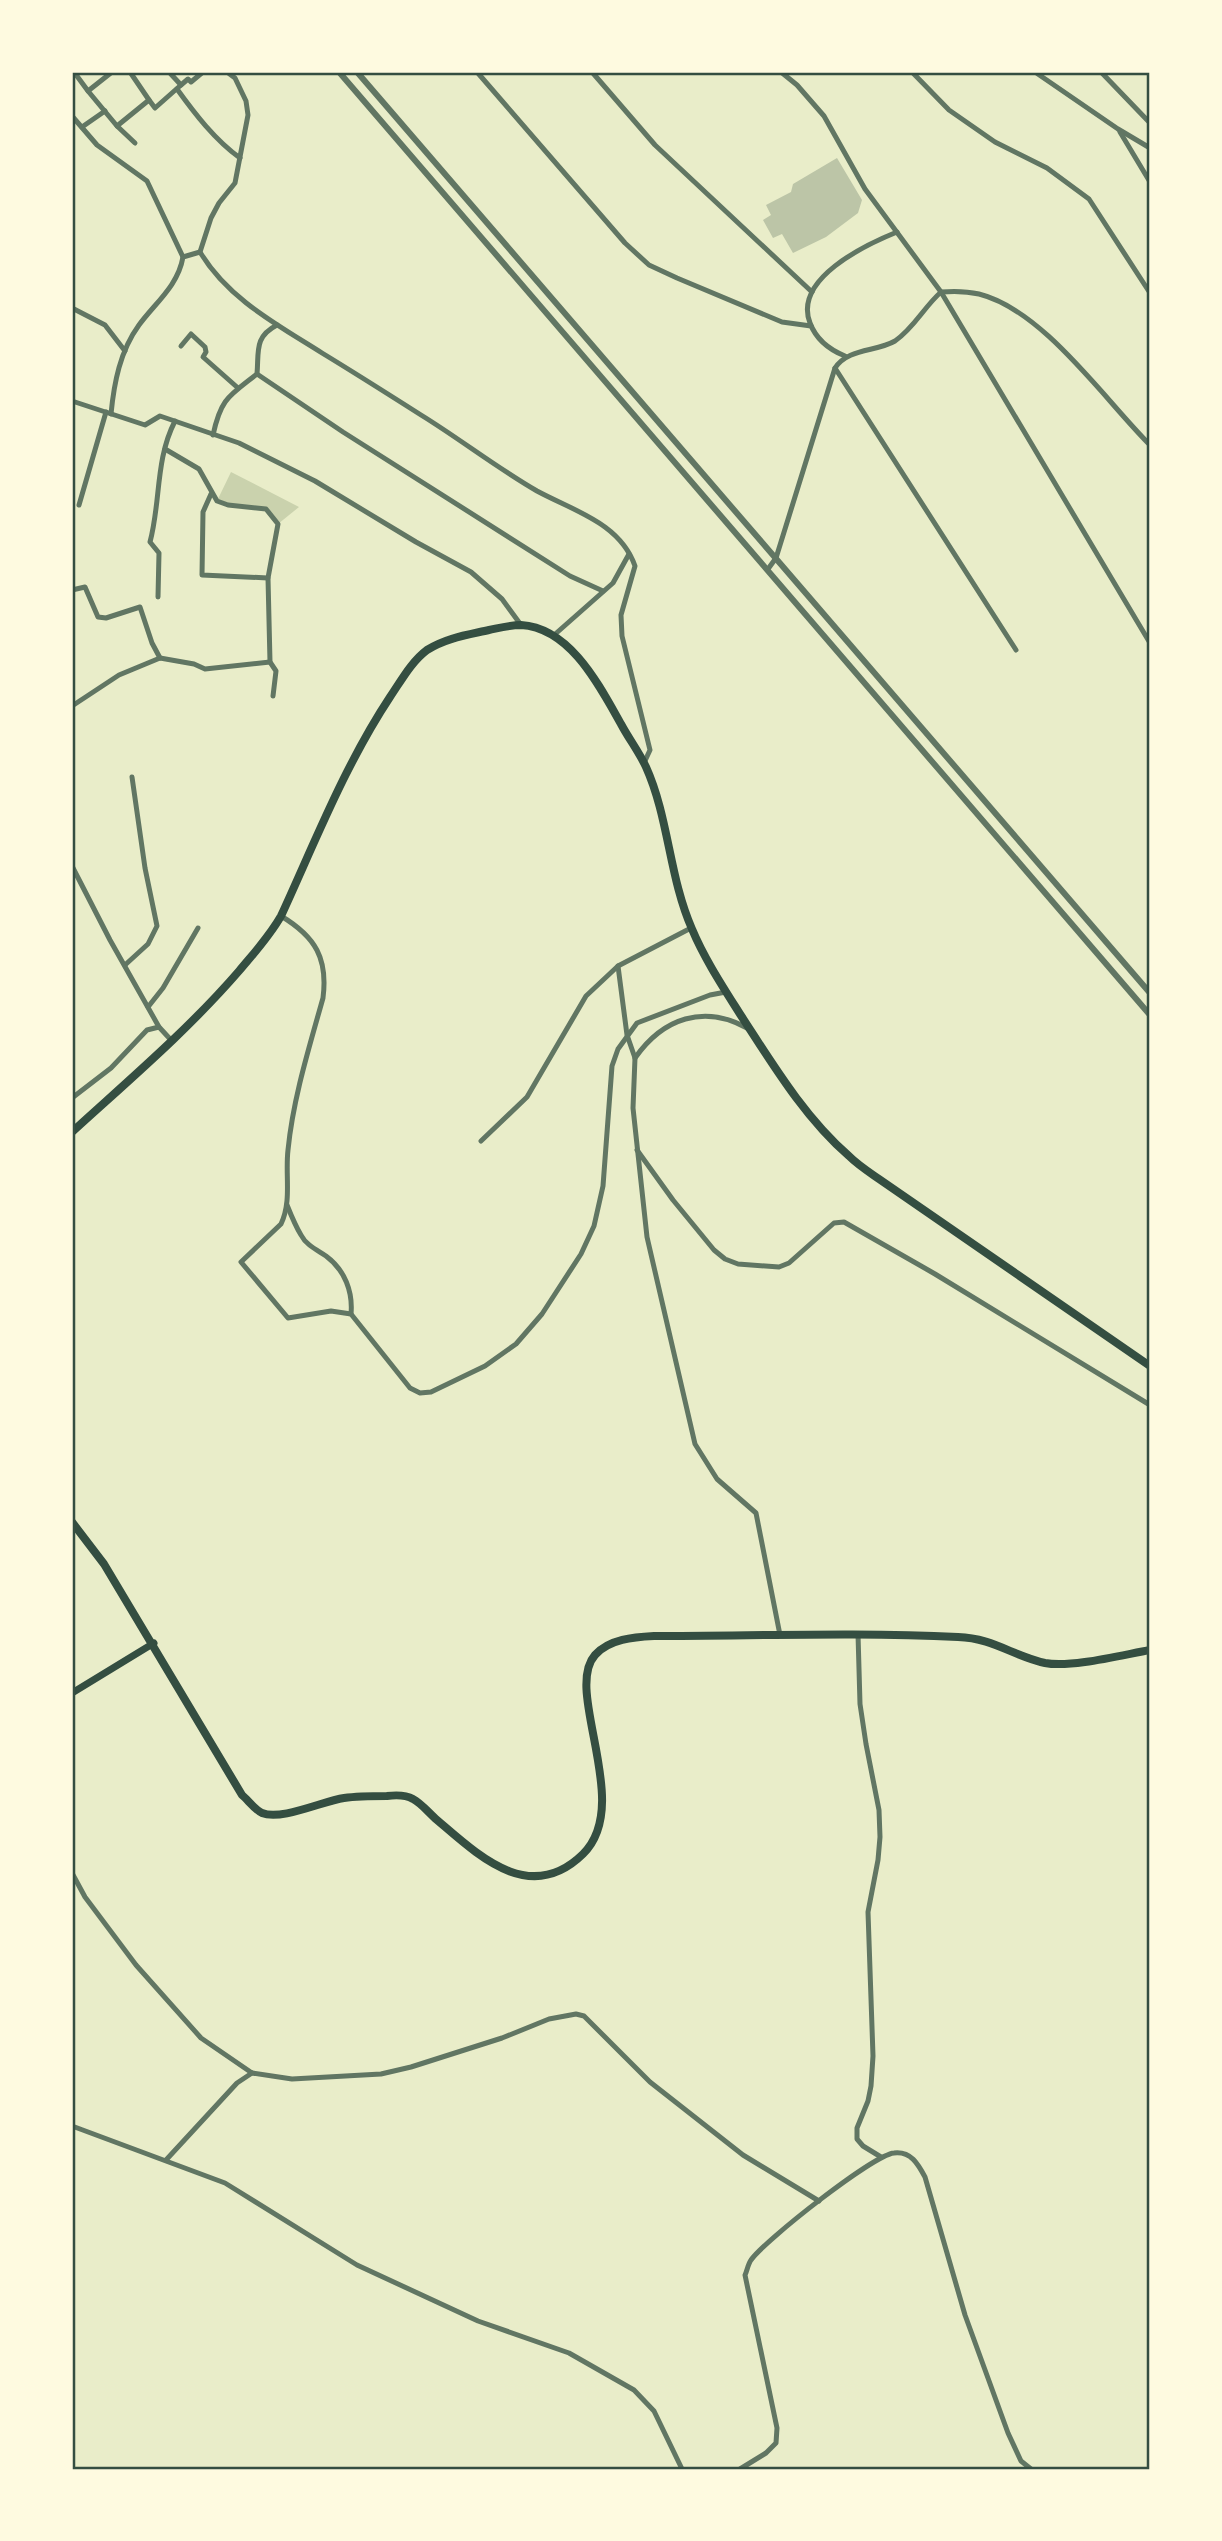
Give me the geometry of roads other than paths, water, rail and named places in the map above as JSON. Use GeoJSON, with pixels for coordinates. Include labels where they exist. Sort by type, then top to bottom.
{"type":"FeatureCollection","features":[{"type":"Feature","properties":{"kind":"main road"},"geometry":{"type":"LineString","coordinates":[[72,1132],[149,1064],[225,987],[271,934],[364,740],[412,665],[442,641],[521,625],[537,628],[569,648],[592,673],[644,763],[666,827],[676,879],[691,928],[726,992],[778,1072],[820,1127],[849,1157],[1150,1366]]}},
{"type":"Feature","properties":{"kind":"main road"},"geometry":{"type":"LineString","coordinates":[[72,1522],[104,1564],[154,1643],[242,1794],[262,1813],[279,1814],[344,1798],[396,1795],[412,1798],[478,1856],[509,1872],[527,1876],[547,1874],[569,1865],[584,1853],[595,1838],[602,1782],[586,1695],[586,1674],[594,1655],[627,1638],[858,1634],[960,1637],[989,1641],[1029,1658],[1059,1665],[1150,1650]]}},
{"type":"Feature","properties":{"kind":"main road"},"geometry":{"type":"LineString","coordinates":[[72,1693],[154,1643]]}},
{"type":"Feature","properties":{"kind":"street"},"geometry":{"type":"LineString","coordinates":[[74,72],[117,126],[135,143]]}},
{"type":"Feature","properties":{"kind":"street"},"geometry":{"type":"LineString","coordinates":[[88,91],[113,72]]}},
{"type":"Feature","properties":{"kind":"street"},"geometry":{"type":"LineString","coordinates":[[130,72],[155,108],[188,79],[191,82],[203,72]]}},
{"type":"Feature","properties":{"kind":"street"},"geometry":{"type":"LineString","coordinates":[[169,72],[216,138],[240,158]]}},
{"type":"Feature","properties":{"kind":"street"},"geometry":{"type":"LineString","coordinates":[[200,252],[211,218],[235,183],[248,115],[246,101],[235,78],[228,72]]}},
{"type":"Feature","properties":{"kind":"street"},"geometry":{"type":"LineString","coordinates":[[235,78],[240,72]]}},
{"type":"Feature","properties":{"kind":"street"},"geometry":{"type":"LineString","coordinates":[[339,72],[1150,1015]]}},
{"type":"Feature","properties":{"kind":"street"},"geometry":{"type":"LineString","coordinates":[[357,72],[1150,993]]}},
{"type":"Feature","properties":{"kind":"street"},"geometry":{"type":"LineString","coordinates":[[477,72],[625,243],[649,265],[782,322],[811,326]]}},
{"type":"Feature","properties":{"kind":"street"},"geometry":{"type":"LineString","coordinates":[[592,72],[655,145],[812,292]]}},
{"type":"Feature","properties":{"kind":"street"},"geometry":{"type":"LineString","coordinates":[[781,72],[797,85],[824,117],[866,188],[941,292],[1150,643]]}},
{"type":"Feature","properties":{"kind":"street"},"geometry":{"type":"LineString","coordinates":[[912,72],[949,110],[995,142],[1047,168],[1089,199],[1150,293]]}},
{"type":"Feature","properties":{"kind":"street"},"geometry":{"type":"LineString","coordinates":[[1035,72],[1150,148]]}},
{"type":"Feature","properties":{"kind":"street"},"geometry":{"type":"LineString","coordinates":[[1041,72],[1046,81]]}},
{"type":"Feature","properties":{"kind":"street"},"geometry":{"type":"LineString","coordinates":[[1101,72],[1150,123]]}},
{"type":"Feature","properties":{"kind":"street"},"geometry":{"type":"LineString","coordinates":[[117,126],[149,100]]}},
{"type":"Feature","properties":{"kind":"street"},"geometry":{"type":"LineString","coordinates":[[82,127],[105,111]]}},
{"type":"Feature","properties":{"kind":"street"},"geometry":{"type":"LineString","coordinates":[[72,116],[97,145],[147,181],[183,257],[176,278],[152,312],[138,326],[125,351],[115,379],[109,413],[79,505]]}},
{"type":"Feature","properties":{"kind":"street"},"geometry":{"type":"LineString","coordinates":[[1118,129],[1150,182]]}},
{"type":"Feature","properties":{"kind":"street"},"geometry":{"type":"LineString","coordinates":[[845,356],[826,345],[811,326],[808,312],[812,292],[823,276],[844,260],[897,232]]}},
{"type":"Feature","properties":{"kind":"street"},"geometry":{"type":"LineString","coordinates":[[183,257],[200,252]]}},
{"type":"Feature","properties":{"kind":"street"},"geometry":{"type":"LineString","coordinates":[[200,252],[215,274],[229,288],[277,325],[536,490],[595,520],[621,539],[635,566],[621,615],[622,636],[650,750],[644,763]]}},
{"type":"Feature","properties":{"kind":"street"},"geometry":{"type":"LineString","coordinates":[[768,569],[776,558],[835,368],[845,356],[877,349],[894,341],[910,328],[941,292],[981,294],[1008,307],[1035,325],[1150,444]]}},
{"type":"Feature","properties":{"kind":"street"},"geometry":{"type":"LineString","coordinates":[[72,308],[106,325],[125,351]]}},
{"type":"Feature","properties":{"kind":"street"},"geometry":{"type":"LineString","coordinates":[[213,435],[217,414],[223,403],[257,374],[260,339],[265,331],[277,325]]}},
{"type":"Feature","properties":{"kind":"street"},"geometry":{"type":"LineString","coordinates":[[181,346],[191,334],[205,347],[203,356],[238,388]]}},
{"type":"Feature","properties":{"kind":"street"},"geometry":{"type":"LineString","coordinates":[[835,368],[1016,650]]}},
{"type":"Feature","properties":{"kind":"street"},"geometry":{"type":"LineString","coordinates":[[257,374],[570,576],[603,591]]}},
{"type":"Feature","properties":{"kind":"street"},"geometry":{"type":"LineString","coordinates":[[72,401],[145,425],[160,416],[262,453],[471,572],[502,599],[521,625]]}},
{"type":"Feature","properties":{"kind":"street"},"geometry":{"type":"LineString","coordinates":[[158,597],[159,553],[150,542],[157,511],[157,478],[166,439],[175,421]]}},
{"type":"Feature","properties":{"kind":"street"},"geometry":{"type":"LineString","coordinates":[[165,449],[199,469],[217,501],[228,505],[265,509],[278,524],[268,578],[270,662],[276,671],[273,696]]}},
{"type":"Feature","properties":{"kind":"street"},"geometry":{"type":"LineString","coordinates":[[211,494],[203,512],[202,575],[268,578]]}},
{"type":"Feature","properties":{"kind":"street"},"geometry":{"type":"LineString","coordinates":[[553,636],[619,575],[629,554]]}},
{"type":"Feature","properties":{"kind":"street"},"geometry":{"type":"LineString","coordinates":[[72,590],[85,587],[98,617],[106,618],[140,607],[160,658]]}},
{"type":"Feature","properties":{"kind":"street"},"geometry":{"type":"LineString","coordinates":[[72,706],[119,675],[160,658],[194,664],[205,669],[270,662]]}},
{"type":"Feature","properties":{"kind":"street"},"geometry":{"type":"LineString","coordinates":[[125,965],[148,944],[157,926],[145,868],[132,777]]}},
{"type":"Feature","properties":{"kind":"street"},"geometry":{"type":"LineString","coordinates":[[72,866],[159,1027],[171,1041]]}},
{"type":"Feature","properties":{"kind":"street"},"geometry":{"type":"LineString","coordinates":[[281,916],[314,944],[324,964],[326,977],[287,1152],[287,1205],[281,1224],[241,1262],[288,1318],[331,1311],[351,1314],[410,1388],[421,1392],[432,1392],[485,1366],[516,1344],[542,1314],[582,1254],[594,1226],[603,1186],[612,1066],[627,1035],[637,1023],[710,995],[726,992]]}},
{"type":"Feature","properties":{"kind":"street"},"geometry":{"type":"LineString","coordinates":[[148,1007],[163,988],[198,928]]}},
{"type":"Feature","properties":{"kind":"street"},"geometry":{"type":"LineString","coordinates":[[481,1141],[527,1097],[586,996],[618,966],[691,928]]}},
{"type":"Feature","properties":{"kind":"street"},"geometry":{"type":"LineString","coordinates":[[618,966],[627,1035],[635,1058],[633,1108],[647,1237],[695,1444],[718,1479],[755,1513],[780,1636]]}},
{"type":"Feature","properties":{"kind":"street"},"geometry":{"type":"LineString","coordinates":[[635,1058],[648,1040],[669,1026],[690,1018],[710,1015],[729,1018],[750,1029]]}},
{"type":"Feature","properties":{"kind":"street"},"geometry":{"type":"LineString","coordinates":[[72,1098],[111,1068],[147,1030],[159,1027]]}},
{"type":"Feature","properties":{"kind":"street"},"geometry":{"type":"LineString","coordinates":[[637,1150],[692,1224],[725,1259],[738,1264],[779,1267],[789,1263],[835,1223],[844,1222],[1150,1405]]}},
{"type":"Feature","properties":{"kind":"street"},"geometry":{"type":"LineString","coordinates":[[287,1205],[300,1235],[330,1259],[346,1278],[352,1303],[351,1314]]}},
{"type":"Feature","properties":{"kind":"street"},"geometry":{"type":"LineString","coordinates":[[858,1634],[860,1704],[879,1810],[880,1837],[868,1912],[873,2056],[871,2086],[857,2128],[857,2139],[881,2157]]}},
{"type":"Feature","properties":{"kind":"street"},"geometry":{"type":"LineString","coordinates":[[72,1873],[85,1897],[136,1965],[201,2038],[252,2073],[292,2079],[381,2074],[502,2038],[549,2019],[576,2014],[584,2016],[650,2082],[743,2155],[819,2201]]}},
{"type":"Feature","properties":{"kind":"street"},"geometry":{"type":"LineString","coordinates":[[166,2160],[237,2083],[252,2073]]}},
{"type":"Feature","properties":{"kind":"street"},"geometry":{"type":"LineString","coordinates":[[72,2126],[225,2183],[357,2265],[478,2321],[569,2353],[634,2390],[654,2411],[682,2469]]}},
{"type":"Feature","properties":{"kind":"street"},"geometry":{"type":"LineString","coordinates":[[740,2469],[766,2453],[776,2443],[777,2428],[745,2276],[751,2261],[775,2235],[819,2201],[881,2157],[895,2152],[908,2155],[918,2162],[925,2177],[965,2315],[1014,2450],[1021,2461],[1031,2469]]}}]}
